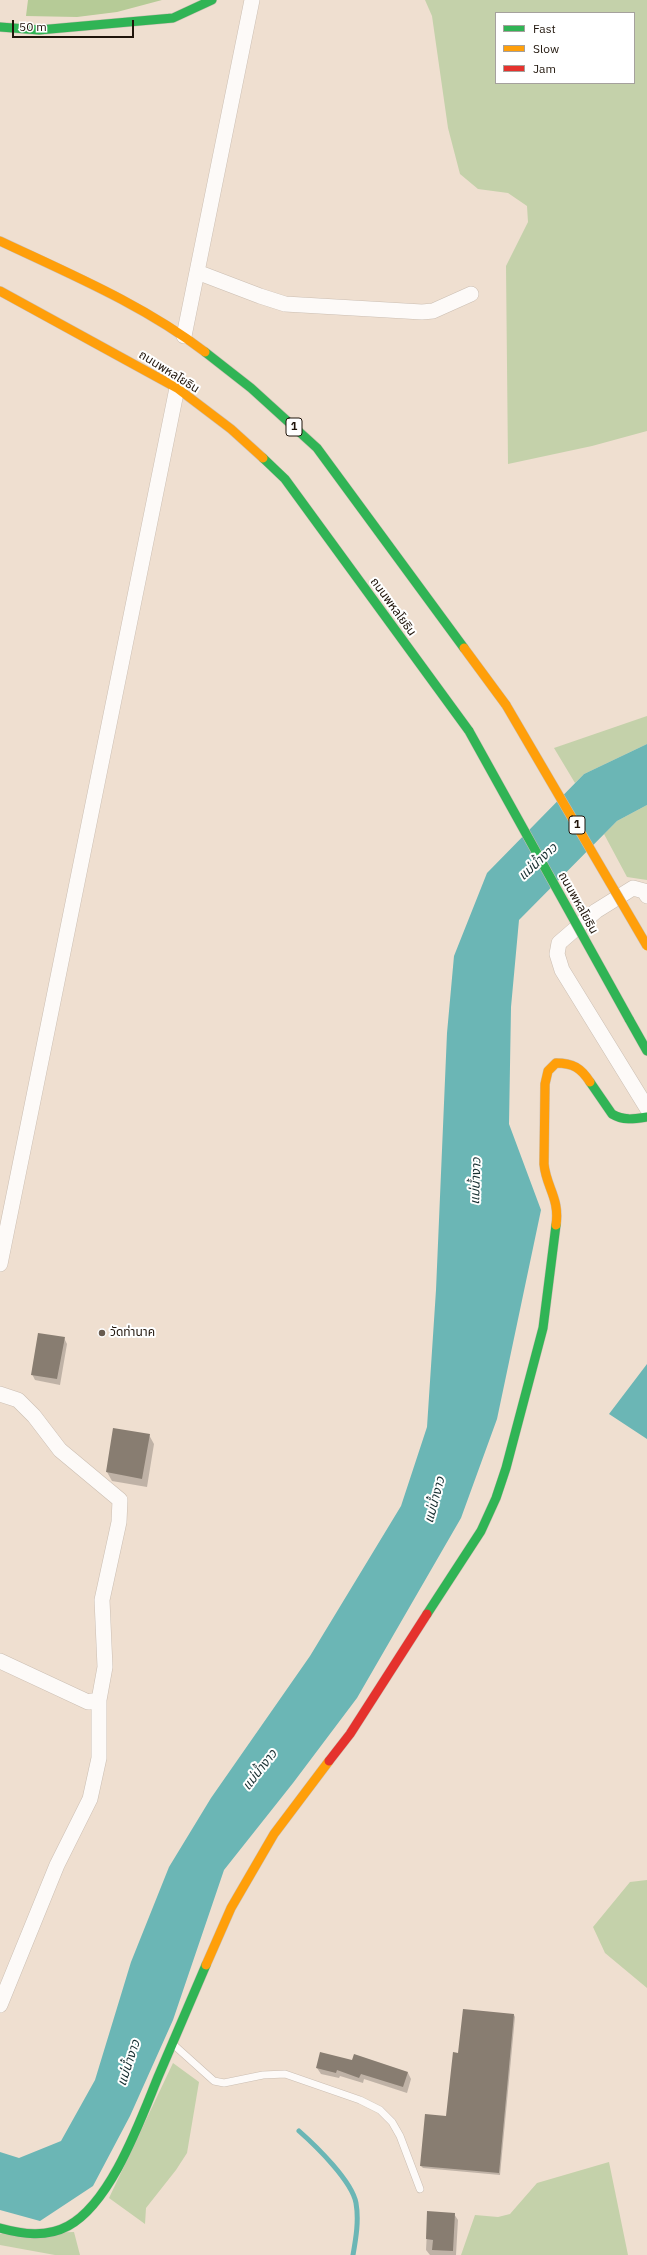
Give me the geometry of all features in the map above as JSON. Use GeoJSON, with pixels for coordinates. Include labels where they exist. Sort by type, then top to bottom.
{"type":"FeatureCollection","features":[{"type":"Feature","properties":{"kind":"main road"},"geometry":{"type":"LineString","coordinates":[[0,27],[39,30],[173,18],[212,0]]}},
{"type":"Feature","properties":{"kind":"main road","name":"1"},"geometry":{"type":"LineString","coordinates":[[0,241],[94,285],[184,336],[251,388],[317,448],[506,705],[647,946]]}},
{"type":"Feature","properties":{"kind":"main road","name":"ถนนพหลโยธิน"},"geometry":{"type":"LineString","coordinates":[[0,291],[177,388],[231,429],[285,479],[469,731],[647,1051]]}},
{"type":"Feature","properties":{"kind":"main road"},"geometry":{"type":"LineString","coordinates":[[0,2228],[23,2234],[47,2233],[68,2226],[89,2210],[122,2162],[231,1908],[274,1834],[350,1734],[481,1531],[496,1498],[543,1328],[557,1219],[556,1201],[545,1174],[544,1164],[544,1096],[548,1071],[556,1063],[568,1063],[576,1066],[582,1070],[612,1114],[617,1118],[625,1120],[647,1117]]}},
{"type":"Feature","properties":{"kind":"street"},"geometry":{"type":"LineString","coordinates":[[184,336],[252,0]]}},
{"type":"Feature","properties":{"kind":"street"},"geometry":{"type":"LineString","coordinates":[[197,272],[285,304],[422,312],[433,311],[470,294]]}},
{"type":"Feature","properties":{"kind":"street"},"geometry":{"type":"LineString","coordinates":[[0,1264],[177,388]]}},
{"type":"Feature","properties":{"kind":"street"},"geometry":{"type":"LineString","coordinates":[[647,896],[644,891],[634,888],[596,911],[559,943],[556,954],[562,970],[647,1108]]}},
{"type":"Feature","properties":{"kind":"street"},"geometry":{"type":"LineString","coordinates":[[0,1394],[18,1400],[34,1416],[60,1450],[120,1500],[119,1522],[102,1600],[105,1667],[99,1700],[99,1758],[90,1799],[57,1864],[0,2005]]}},
{"type":"Feature","properties":{"kind":"street"},"geometry":{"type":"LineString","coordinates":[[0,1661],[88,1702],[99,1700]]}},
{"type":"Feature","properties":{"kind":"lane"},"geometry":{"type":"LineString","coordinates":[[173,2045],[214,2081],[224,2083],[263,2075],[284,2074],[360,2100],[380,2110],[392,2122],[400,2136],[420,2189]]}},
{"type":"Feature","properties":{"kind":"green space"},"geometry":{"type":"Polygon","coordinates":[[[28,0],[162,0],[117,12],[77,17],[26,16],[28,0]]]}},
{"type":"Feature","properties":{"kind":"green space"},"geometry":{"type":"Polygon","coordinates":[[[425,0],[647,0],[647,431],[592,446],[508,464],[506,266],[528,222],[527,206],[508,193],[478,189],[460,174],[448,128],[432,16],[425,0]]]}},
{"type":"Feature","properties":{"kind":"green space"},"geometry":{"type":"Polygon","coordinates":[[[647,716],[647,744],[584,774],[575,783],[554,748],[647,716]]]}},
{"type":"Feature","properties":{"kind":"green space"},"geometry":{"type":"Polygon","coordinates":[[[647,805],[647,880],[627,877],[604,834],[617,821],[647,805]]]}},
{"type":"Feature","properties":{"kind":"green space"},"geometry":{"type":"Polygon","coordinates":[[[647,1880],[647,1988],[605,1953],[593,1927],[630,1882],[647,1880]]]}},
{"type":"Feature","properties":{"kind":"green space"},"geometry":{"type":"Polygon","coordinates":[[[173,2063],[199,2082],[187,2153],[176,2170],[146,2208],[145,2224],[109,2198],[173,2063]]]}},
{"type":"Feature","properties":{"kind":"green space"},"geometry":{"type":"Polygon","coordinates":[[[609,2162],[628,2255],[461,2255],[475,2215],[498,2217],[510,2214],[537,2183],[609,2162]]]}},
{"type":"Feature","properties":{"kind":"green space"},"geometry":{"type":"Polygon","coordinates":[[[74,2232],[80,2255],[55,2255],[0,2245],[0,2234],[74,2232]]]}},
{"type":"Feature","properties":{"kind":"water","name":"แม่น้ำงาว"},"geometry":{"type":"Polygon","coordinates":[[[647,744],[647,805],[617,821],[519,920],[511,1007],[509,1124],[541,1210],[497,1419],[461,1518],[357,1698],[293,1783],[224,1870],[173,2020],[130,2116],[93,2186],[40,2221],[0,2210],[0,2152],[19,2158],[61,2141],[95,2080],[131,1962],[169,1867],[211,1798],[310,1656],[401,1506],[427,1427],[436,1290],[447,1033],[454,956],[487,873],[584,774],[647,744]]]}},
{"type":"Feature","properties":{"kind":"water"},"geometry":{"type":"Polygon","coordinates":[[[647,1364],[647,1439],[609,1414],[647,1364]]]}},
{"type":"Feature","properties":{"kind":"building"},"geometry":{"type":"Polygon","coordinates":[[[38,1333],[65,1337],[57,1379],[31,1375],[38,1333]]]}},
{"type":"Feature","properties":{"kind":"building"},"geometry":{"type":"Polygon","coordinates":[[[113,1428],[150,1434],[142,1479],[106,1472],[113,1428]]]}},
{"type":"Feature","properties":{"kind":"building"},"geometry":{"type":"Polygon","coordinates":[[[463,2009],[514,2014],[499,2173],[420,2166],[425,2114],[446,2116],[453,2052],[458,2053],[463,2009]]]}},
{"type":"Feature","properties":{"kind":"building"},"geometry":{"type":"Polygon","coordinates":[[[320,2052],[352,2060],[354,2054],[408,2072],[403,2087],[361,2074],[359,2078],[337,2070],[336,2073],[316,2068],[320,2052]]]}},
{"type":"Feature","properties":{"kind":"building"},"geometry":{"type":"Polygon","coordinates":[[[427,2211],[455,2213],[453,2251],[432,2250],[433,2240],[426,2239],[427,2211]]]}},
{"type":"Feature","properties":{"kind":"waterway"},"geometry":{"type":"LineString","coordinates":[[299,2131],[315,2145],[332,2164],[353,2194],[356,2203],[357,2216],[353,2255]]}},
{"type":"Feature","properties":{"kind":"traffic: fast"},"geometry":{"type":"LineString","coordinates":[[0,27],[39,30],[173,18],[212,0]]}},
{"type":"Feature","properties":{"kind":"traffic: fast"},"geometry":{"type":"LineString","coordinates":[[205,352],[251,388],[317,448],[464,648]]}},
{"type":"Feature","properties":{"kind":"traffic: fast"},"geometry":{"type":"LineString","coordinates":[[263,458],[285,479],[469,731]]}},
{"type":"Feature","properties":{"kind":"traffic: fast"},"geometry":{"type":"LineString","coordinates":[[469,731],[629,1019]]}},
{"type":"Feature","properties":{"kind":"traffic: fast"},"geometry":{"type":"LineString","coordinates":[[629,1019],[647,1051]]}},
{"type":"Feature","properties":{"kind":"traffic: fast"},"geometry":{"type":"LineString","coordinates":[[590,1082],[612,1114],[625,1119],[647,1117]]}},
{"type":"Feature","properties":{"kind":"traffic: fast"},"geometry":{"type":"LineString","coordinates":[[427,1614],[481,1531],[496,1498],[506,1468],[543,1328],[556,1225]]}},
{"type":"Feature","properties":{"kind":"traffic: fast"},"geometry":{"type":"LineString","coordinates":[[0,2228],[34,2234],[60,2230],[83,2215],[98,2199],[111,2180],[133,2137],[206,1965]]}},
{"type":"Feature","properties":{"kind":"traffic: slow"},"geometry":{"type":"LineString","coordinates":[[0,241],[80,278],[132,305],[182,335],[205,352]]}},
{"type":"Feature","properties":{"kind":"traffic: slow"},"geometry":{"type":"LineString","coordinates":[[0,291],[177,388],[231,429],[263,458]]}},
{"type":"Feature","properties":{"kind":"traffic: slow"},"geometry":{"type":"LineString","coordinates":[[464,648],[506,705]]}},
{"type":"Feature","properties":{"kind":"traffic: slow"},"geometry":{"type":"LineString","coordinates":[[506,705],[647,946]]}},
{"type":"Feature","properties":{"kind":"traffic: slow"},"geometry":{"type":"LineString","coordinates":[[556,1225],[556,1207],[544,1164],[545,1084],[548,1071],[556,1063],[572,1065],[580,1070],[590,1082]]}},
{"type":"Feature","properties":{"kind":"traffic: slow"},"geometry":{"type":"LineString","coordinates":[[206,1965],[231,1908],[274,1834],[329,1761]]}},
{"type":"Feature","properties":{"kind":"traffic: jam"},"geometry":{"type":"LineString","coordinates":[[329,1761],[350,1734],[427,1614]]}},
{"type":"Feature","properties":{"kind":"place","name":"วัดท่านาค"},"geometry":{"type":"Point","coordinates":[102,1333]}}]}
